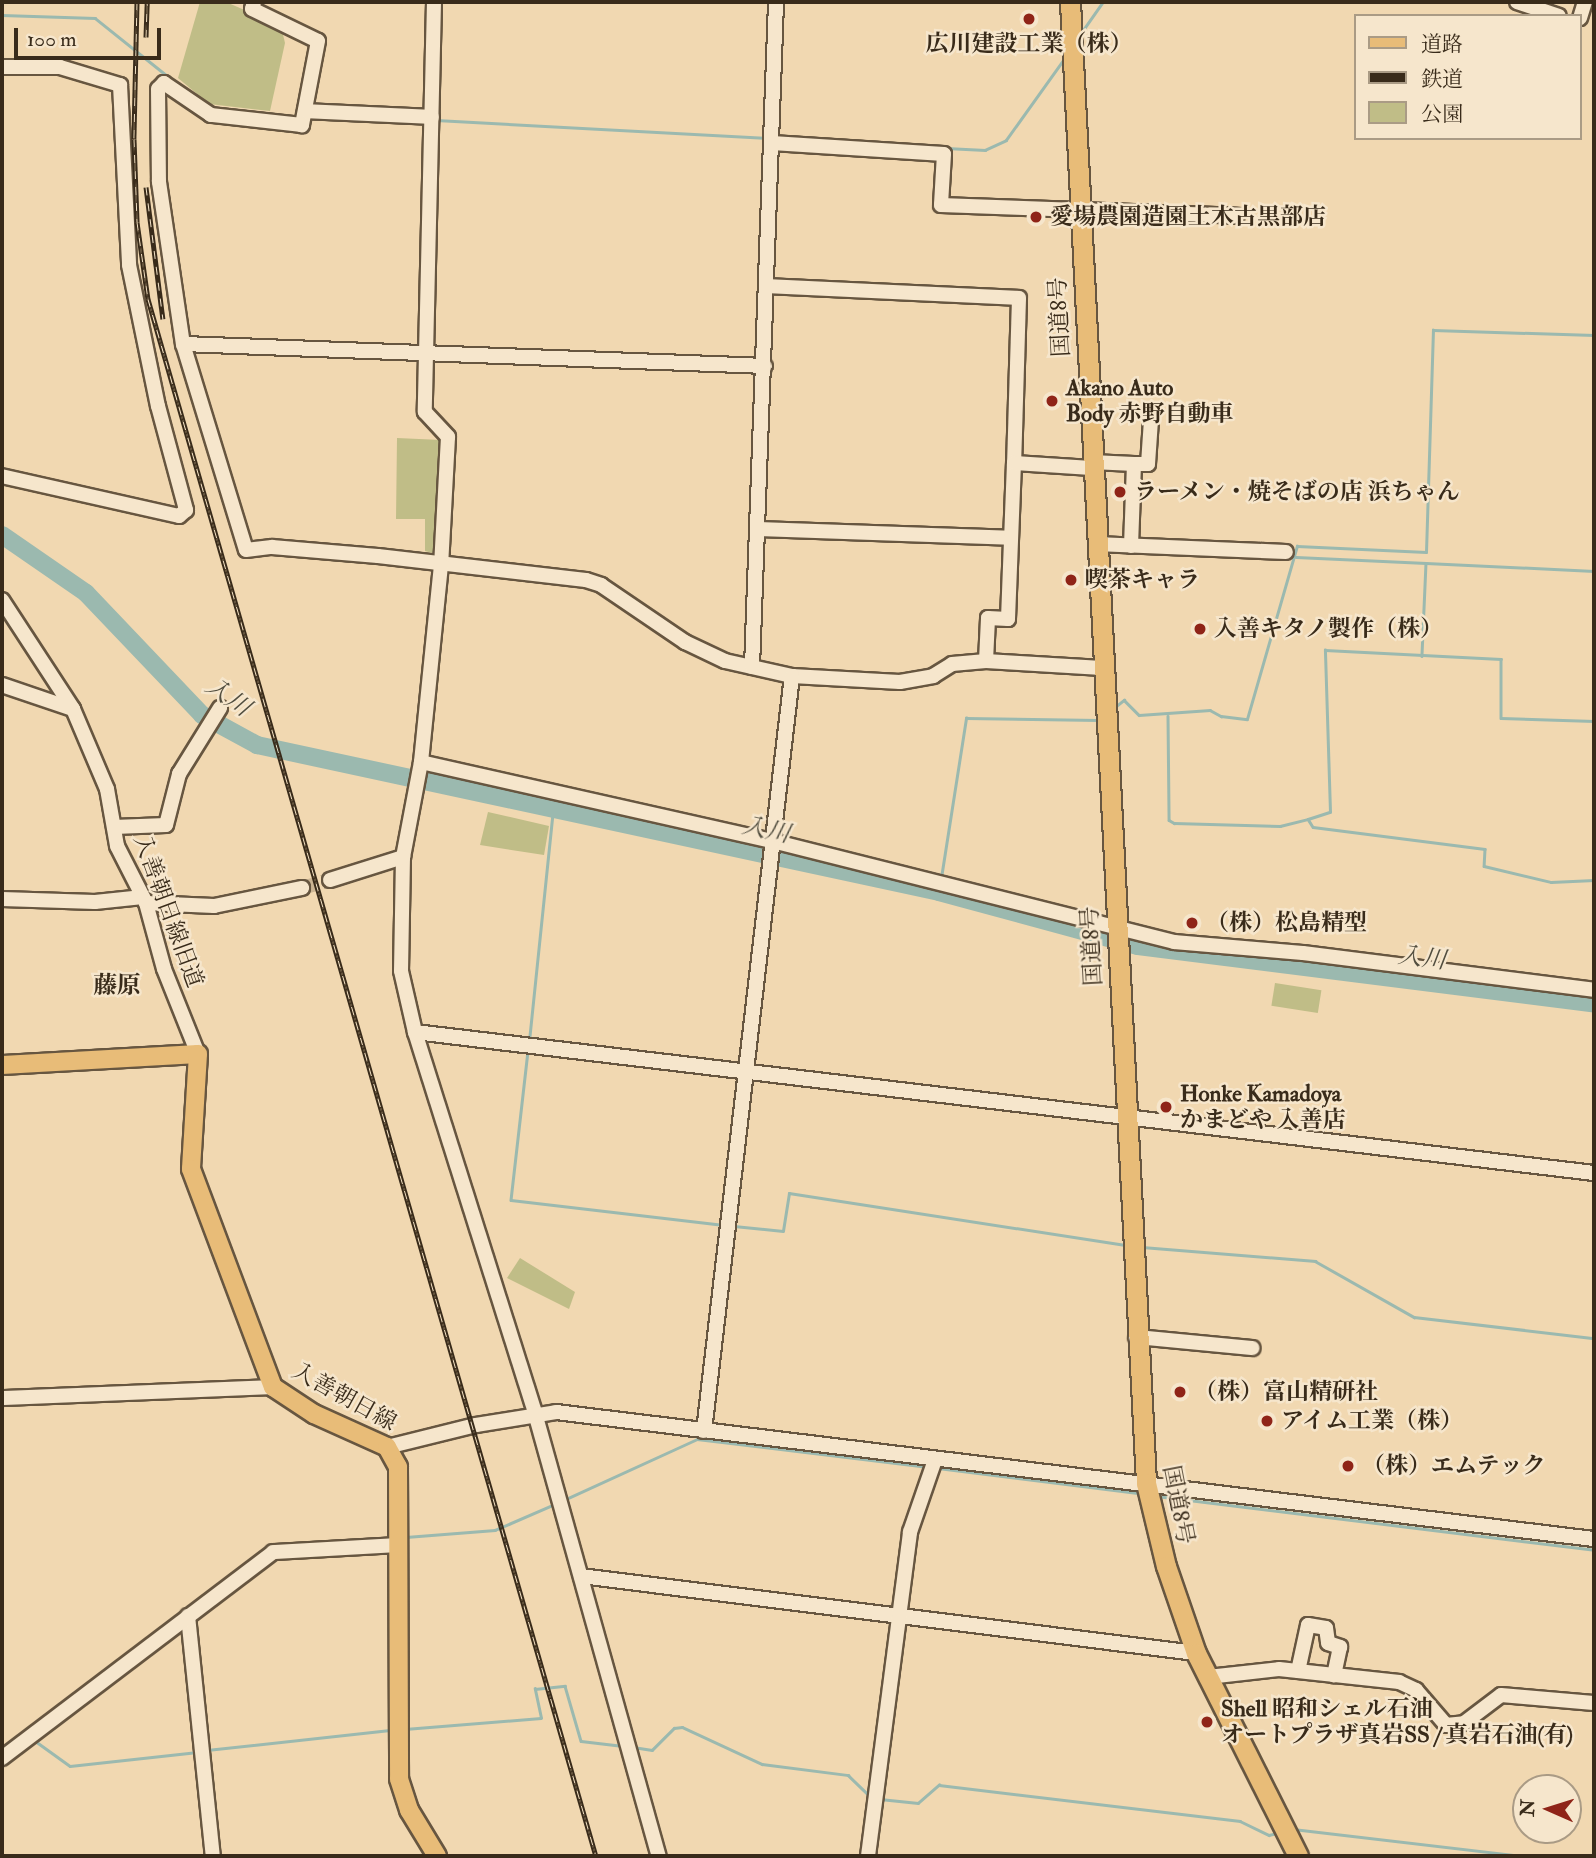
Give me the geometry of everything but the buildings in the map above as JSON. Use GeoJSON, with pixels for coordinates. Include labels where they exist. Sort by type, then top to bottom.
{"type":"FeatureCollection","features":[{"type":"Feature","properties":{"kind":"highway","name":"国道8号"},"geometry":{"type":"LineString","coordinates":[[1070,2],[1136,1337],[1146,1483],[1166,1566],[1196,1653],[1298,1856]]}},
{"type":"Feature","properties":{"kind":"main road"},"geometry":{"type":"LineString","coordinates":[[2,1065],[198,1054]]}},
{"type":"Feature","properties":{"kind":"main road","name":"入善朝日線"},"geometry":{"type":"LineString","coordinates":[[198,1054],[191,1169],[273,1387],[314,1414],[387,1447],[394,1455],[400,1478],[398,1779],[409,1810],[437,1856]]}},
{"type":"Feature","properties":{"kind":"street"},"geometry":{"type":"LineString","coordinates":[[254,2],[252,9],[318,41],[302,125],[211,115],[164,83],[158,89],[159,181],[183,344],[246,550],[272,547],[586,580],[601,585],[685,642],[725,661],[792,676],[900,682],[933,676],[952,664],[986,661],[1102,668]]}},
{"type":"Feature","properties":{"kind":"street"},"geometry":{"type":"LineString","coordinates":[[434,2],[425,412],[448,437],[442,565],[421,762],[412,793],[403,857],[401,971],[415,1031],[535,1413],[659,1856]]}},
{"type":"Feature","properties":{"kind":"street"},"geometry":{"type":"LineString","coordinates":[[752,667],[765,366],[776,2]]}},
{"type":"Feature","properties":{"kind":"street"},"geometry":{"type":"LineString","coordinates":[[1517,2],[1553,14]]}},
{"type":"Feature","properties":{"kind":"street"},"geometry":{"type":"LineString","coordinates":[[2,67],[60,67],[121,85],[129,265],[158,406],[186,510],[180,516],[2,476]]}},
{"type":"Feature","properties":{"kind":"street"},"geometry":{"type":"LineString","coordinates":[[305,111],[432,117]]}},
{"type":"Feature","properties":{"kind":"street"},"geometry":{"type":"LineString","coordinates":[[772,143],[944,154],[942,205],[1237,216]]}},
{"type":"Feature","properties":{"kind":"street"},"geometry":{"type":"LineString","coordinates":[[767,286],[1019,298],[1008,619],[988,618],[986,661]]}},
{"type":"Feature","properties":{"kind":"street"},"geometry":{"type":"LineString","coordinates":[[183,344],[765,366]]}},
{"type":"Feature","properties":{"kind":"street"},"geometry":{"type":"LineString","coordinates":[[1014,463],[1148,464],[1152,420]]}},
{"type":"Feature","properties":{"kind":"street"},"geometry":{"type":"LineString","coordinates":[[1130,545],[1134,464]]}},
{"type":"Feature","properties":{"kind":"street"},"geometry":{"type":"LineString","coordinates":[[758,529],[1010,537]]}},
{"type":"Feature","properties":{"kind":"street"},"geometry":{"type":"LineString","coordinates":[[1096,544],[1286,552]]}},
{"type":"Feature","properties":{"kind":"street","name":"入善朝日線旧道"},"geometry":{"type":"LineString","coordinates":[[2,600],[73,709],[107,789],[117,846],[144,900],[164,969],[198,1054]]}},
{"type":"Feature","properties":{"kind":"street"},"geometry":{"type":"LineString","coordinates":[[704,1431],[744,1068],[792,676]]}},
{"type":"Feature","properties":{"kind":"street"},"geometry":{"type":"LineString","coordinates":[[2,685],[73,709]]}},
{"type":"Feature","properties":{"kind":"street"},"geometry":{"type":"LineString","coordinates":[[114,827],[166,825],[180,774],[205,727],[220,708]]}},
{"type":"Feature","properties":{"kind":"street"},"geometry":{"type":"LineString","coordinates":[[421,762],[772,841],[1174,942],[1303,953],[1594,990]]}},
{"type":"Feature","properties":{"kind":"street"},"geometry":{"type":"LineString","coordinates":[[330,880],[403,857]]}},
{"type":"Feature","properties":{"kind":"street"},"geometry":{"type":"LineString","coordinates":[[2,899],[95,902],[144,900],[214,906],[302,888]]}},
{"type":"Feature","properties":{"kind":"street"},"geometry":{"type":"LineString","coordinates":[[415,1031],[744,1068],[1594,1173]]}},
{"type":"Feature","properties":{"kind":"street"},"geometry":{"type":"LineString","coordinates":[[1136,1337],[1252,1348]]}},
{"type":"Feature","properties":{"kind":"street"},"geometry":{"type":"LineString","coordinates":[[2,1398],[273,1387]]}},
{"type":"Feature","properties":{"kind":"street"},"geometry":{"type":"LineString","coordinates":[[387,1447],[535,1413],[1146,1483],[1594,1539]]}},
{"type":"Feature","properties":{"kind":"street"},"geometry":{"type":"LineString","coordinates":[[868,1856],[897,1617],[912,1521],[935,1460]]}},
{"type":"Feature","properties":{"kind":"street"},"geometry":{"type":"LineString","coordinates":[[2,1758],[273,1552],[400,1545]]}},
{"type":"Feature","properties":{"kind":"street"},"geometry":{"type":"LineString","coordinates":[[581,1576],[1196,1653]]}},
{"type":"Feature","properties":{"kind":"street"},"geometry":{"type":"LineString","coordinates":[[188,1616],[213,1856]]}},
{"type":"Feature","properties":{"kind":"street"},"geometry":{"type":"LineString","coordinates":[[1298,1671],[1308,1625],[1326,1628],[1328,1643],[1340,1647],[1334,1675]]}},
{"type":"Feature","properties":{"kind":"street"},"geometry":{"type":"LineString","coordinates":[[1208,1677],[1298,1671],[1399,1682],[1416,1690],[1446,1725],[1464,1723],[1501,1695],[1594,1703]]}},
{"type":"Feature","properties":{"kind":"green space"},"geometry":{"type":"Polygon","coordinates":[[[200,2],[226,2],[281,26],[285,43],[270,111],[209,104],[178,78],[200,2]]]}},
{"type":"Feature","properties":{"kind":"green space"},"geometry":{"type":"Polygon","coordinates":[[[397,438],[441,440],[436,554],[425,551],[425,519],[396,519],[397,438]]]}},
{"type":"Feature","properties":{"kind":"green space"},"geometry":{"type":"Polygon","coordinates":[[[488,812],[549,826],[544,855],[480,845],[488,812]]]}},
{"type":"Feature","properties":{"kind":"green space"},"geometry":{"type":"Polygon","coordinates":[[[1275,983],[1321,990],[1318,1013],[1271,1006],[1275,983]]]}},
{"type":"Feature","properties":{"kind":"green space"},"geometry":{"type":"Polygon","coordinates":[[[520,1258],[575,1292],[569,1309],[507,1278],[520,1258]]]}},
{"type":"Feature","properties":{"kind":"waterway"},"geometry":{"type":"LineString","coordinates":[[1081,33],[1103,2]]}},
{"type":"Feature","properties":{"kind":"waterway"},"geometry":{"type":"LineString","coordinates":[[2,15],[95,18],[176,83]]}},
{"type":"Feature","properties":{"kind":"waterway"},"geometry":{"type":"LineString","coordinates":[[946,148],[985,150],[1006,140],[1064,59]]}},
{"type":"Feature","properties":{"kind":"waterway"},"geometry":{"type":"LineString","coordinates":[[436,120],[765,138]]}},
{"type":"Feature","properties":{"kind":"waterway"},"geometry":{"type":"LineString","coordinates":[[1114,708],[1124,700],[1139,715],[1210,710],[1221,716],[1247,719],[1297,546],[1426,552],[1433,330],[1594,335]]}},
{"type":"Feature","properties":{"kind":"waterway","name":"入川"},"geometry":{"type":"LineString","coordinates":[[2,535],[86,593],[202,715],[257,745],[939,892],[1138,946],[1594,1004]]}},
{"type":"Feature","properties":{"kind":"waterway"},"geometry":{"type":"LineString","coordinates":[[1296,557],[1426,563],[1422,656]]}},
{"type":"Feature","properties":{"kind":"waterway"},"geometry":{"type":"LineString","coordinates":[[1426,563],[1594,571]]}},
{"type":"Feature","properties":{"kind":"waterway"},"geometry":{"type":"LineString","coordinates":[[1308,819],[1330,812],[1325,650],[1501,659],[1501,718],[1594,721]]}},
{"type":"Feature","properties":{"kind":"waterway"},"geometry":{"type":"LineString","coordinates":[[1168,716],[1169,820],[1174,823],[1280,826],[1308,819],[1313,827],[1485,849],[1484,866],[1551,882],[1594,880]]}},
{"type":"Feature","properties":{"kind":"waterway"},"geometry":{"type":"LineString","coordinates":[[941,878],[966,718],[1098,720]]}},
{"type":"Feature","properties":{"kind":"waterway"},"geometry":{"type":"LineString","coordinates":[[529,1041],[553,809]]}},
{"type":"Feature","properties":{"kind":"waterway"},"geometry":{"type":"LineString","coordinates":[[528,1051],[511,1200],[724,1225]]}},
{"type":"Feature","properties":{"kind":"waterway"},"geometry":{"type":"LineString","coordinates":[[734,1226],[783,1231],[789,1193],[1125,1245]]}},
{"type":"Feature","properties":{"kind":"waterway"},"geometry":{"type":"LineString","coordinates":[[1142,1247],[1315,1261],[1414,1317],[1594,1338]]}},
{"type":"Feature","properties":{"kind":"waterway"},"geometry":{"type":"LineString","coordinates":[[564,1500],[697,1439],[928,1467]]}},
{"type":"Feature","properties":{"kind":"waterway"},"geometry":{"type":"LineString","coordinates":[[938,1468],[1139,1493]]}},
{"type":"Feature","properties":{"kind":"waterway"},"geometry":{"type":"LineString","coordinates":[[1156,1496],[1594,1550]]}},
{"type":"Feature","properties":{"kind":"waterway"},"geometry":{"type":"LineString","coordinates":[[406,1537],[495,1530],[555,1504]]}},
{"type":"Feature","properties":{"kind":"waterway"},"geometry":{"type":"LineString","coordinates":[[350,1541],[393,1538]]}},
{"type":"Feature","properties":{"kind":"waterway"},"geometry":{"type":"LineString","coordinates":[[405,1729],[541,1718],[535,1689],[565,1686],[581,1741],[623,1746]]}},
{"type":"Feature","properties":{"kind":"waterway"},"geometry":{"type":"LineString","coordinates":[[633,1747],[652,1750],[674,1728],[682,1727],[762,1764],[848,1775],[870,1796]]}},
{"type":"Feature","properties":{"kind":"waterway"},"geometry":{"type":"LineString","coordinates":[[207,1750],[392,1730]]}},
{"type":"Feature","properties":{"kind":"waterway"},"geometry":{"type":"LineString","coordinates":[[34,1740],[70,1766],[197,1752]]}},
{"type":"Feature","properties":{"kind":"waterway"},"geometry":{"type":"LineString","coordinates":[[880,1799],[918,1803],[939,1785],[1240,1821],[1269,1835],[1277,1833]]}},
{"type":"Feature","properties":{"kind":"waterway"},"geometry":{"type":"LineString","coordinates":[[1293,1829],[1523,1856]]}},
{"type":"Feature","properties":{"kind":"tunnel"},"geometry":{"type":"LineString","coordinates":[[302,888],[330,880]]}},
{"type":"Feature","properties":{"kind":"railway"},"geometry":{"type":"LineString","coordinates":[[137,2],[134,139],[137,222],[148,299],[596,1856]]}},
{"type":"Feature","properties":{"kind":"railway"},"geometry":{"type":"LineString","coordinates":[[146,37],[147,2]]}},
{"type":"Feature","properties":{"kind":"railway"},"geometry":{"type":"LineString","coordinates":[[146,187],[163,319]]}},
{"type":"Feature","properties":{"kind":"place","name":"広川建設工業（株）"},"geometry":{"type":"Point","coordinates":[1029,19]}},
{"type":"Feature","properties":{"kind":"place","name":"愛場農園造園土木古黒部店"},"geometry":{"type":"Point","coordinates":[1036,217]}},
{"type":"Feature","properties":{"kind":"place","name":"Akano Auto Body 赤野自動車"},"geometry":{"type":"Point","coordinates":[1052,401]}},
{"type":"Feature","properties":{"kind":"place","name":"ラーメン・焼そばの店 浜ちゃん"},"geometry":{"type":"Point","coordinates":[1120,492]}},
{"type":"Feature","properties":{"kind":"place","name":"喫茶キャラ"},"geometry":{"type":"Point","coordinates":[1071,580]}},
{"type":"Feature","properties":{"kind":"place","name":"入善キタノ製作（株）"},"geometry":{"type":"Point","coordinates":[1200,629]}},
{"type":"Feature","properties":{"kind":"place","name":"（株）松島精型"},"geometry":{"type":"Point","coordinates":[1192,923]}},
{"type":"Feature","properties":{"kind":"place","name":"Honke Kamadoya かまどや 入善店"},"geometry":{"type":"Point","coordinates":[1166,1107]}},
{"type":"Feature","properties":{"kind":"place","name":"（株）富山精研社"},"geometry":{"type":"Point","coordinates":[1180,1392]}},
{"type":"Feature","properties":{"kind":"place","name":"アイム工業（株）"},"geometry":{"type":"Point","coordinates":[1267,1421]}},
{"type":"Feature","properties":{"kind":"place","name":"（株）エムテック"},"geometry":{"type":"Point","coordinates":[1348,1466]}},
{"type":"Feature","properties":{"kind":"place","name":"Shell 昭和シェル石油 オートプラザ真岩SS / 真岩石油(有)"},"geometry":{"type":"Point","coordinates":[1207,1722]}},
{"type":"Feature","properties":{"kind":"district","name":"藤原"},"geometry":{"type":"Point","coordinates":[117,986]}}]}
